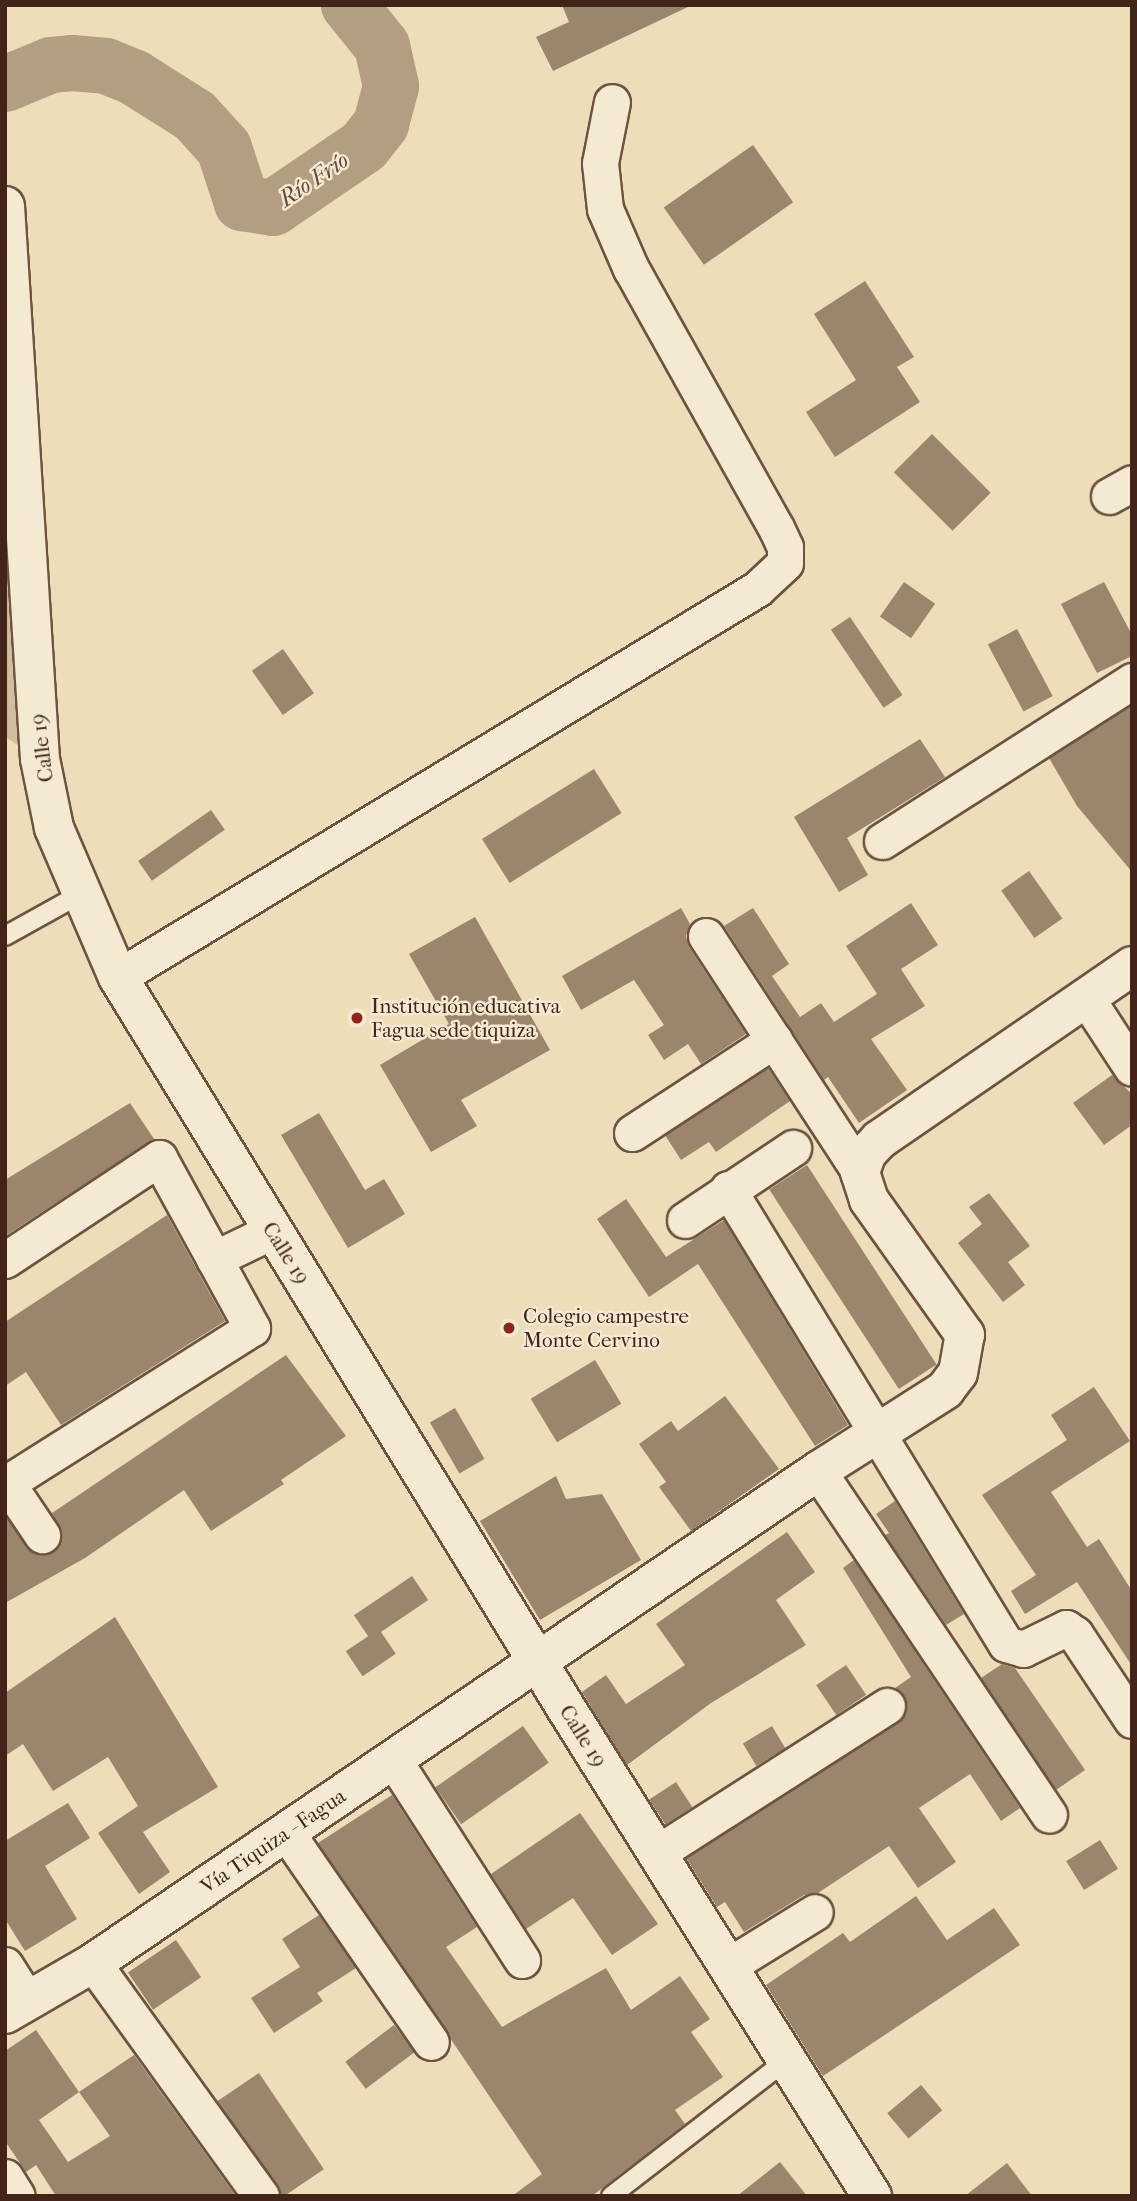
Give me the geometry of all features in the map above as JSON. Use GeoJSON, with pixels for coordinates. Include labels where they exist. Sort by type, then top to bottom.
{"type":"FeatureCollection","features":[{"type":"Feature","properties":{"kind":"street"},"geometry":{"type":"LineString","coordinates":[[118,977],[757,589],[785,563],[785,547],[776,528],[631,270],[605,209],[600,163],[612,102]]}},
{"type":"Feature","properties":{"kind":"street","name":"Calle 19"},"geometry":{"type":"LineString","coordinates":[[7,230],[14,508],[40,759],[54,828],[84,892],[118,977],[537,1661],[873,2196]]}},
{"type":"Feature","properties":{"kind":"street"},"geometry":{"type":"LineString","coordinates":[[882,841],[1132,681]]}},
{"type":"Feature","properties":{"kind":"street"},"geometry":{"type":"LineString","coordinates":[[706,936],[860,1172]]}},
{"type":"Feature","properties":{"kind":"street"},"geometry":{"type":"LineString","coordinates":[[860,1172],[867,1153],[878,1140],[1132,966]]}},
{"type":"Feature","properties":{"kind":"street"},"geometry":{"type":"LineString","coordinates":[[1087,999],[1132,1068]]}},
{"type":"Feature","properties":{"kind":"street"},"geometry":{"type":"LineString","coordinates":[[632,1133],[774,1040]]}},
{"type":"Feature","properties":{"kind":"street"},"geometry":{"type":"LineString","coordinates":[[685,1220],[793,1148]]}},
{"type":"Feature","properties":{"kind":"street"},"geometry":{"type":"LineString","coordinates":[[5,1260],[159,1158],[252,1328],[7,1483],[42,1535]]}},
{"type":"Feature","properties":{"kind":"street","name":"Vía Tiquiza - Fagua"},"geometry":{"type":"LineString","coordinates":[[16,2007],[93,1963],[818,1471],[946,1390],[958,1373],[965,1335],[869,1200],[860,1172]]}},
{"type":"Feature","properties":{"kind":"street"},"geometry":{"type":"LineString","coordinates":[[728,1189],[1006,1644],[1023,1648],[1066,1628],[1075,1634],[1132,1720]]}},
{"type":"Feature","properties":{"kind":"street"},"geometry":{"type":"LineString","coordinates":[[214,1259],[272,1231]]}},
{"type":"Feature","properties":{"kind":"street"},"geometry":{"type":"LineString","coordinates":[[818,1471],[1049,1815]]}},
{"type":"Feature","properties":{"kind":"street"},"geometry":{"type":"LineString","coordinates":[[657,1853],[887,1706]]}},
{"type":"Feature","properties":{"kind":"street"},"geometry":{"type":"LineString","coordinates":[[393,1759],[522,1960]]}},
{"type":"Feature","properties":{"kind":"street"},"geometry":{"type":"LineString","coordinates":[[286,1832],[431,2042]]}},
{"type":"Feature","properties":{"kind":"street"},"geometry":{"type":"LineString","coordinates":[[728,1966],[816,1912]]}},
{"type":"Feature","properties":{"kind":"street"},"geometry":{"type":"LineString","coordinates":[[93,1963],[261,2196]]}},
{"type":"Feature","properties":{"kind":"street"},"geometry":{"type":"LineString","coordinates":[[5,1965],[16,2007]]}},
{"type":"Feature","properties":{"kind":"street"},"geometry":{"type":"LineString","coordinates":[[5,2177],[17,2196]]}},
{"type":"Feature","properties":{"kind":"lane"},"geometry":{"type":"LineString","coordinates":[[5,936],[84,892]]}},
{"type":"Feature","properties":{"kind":"lane"},"geometry":{"type":"LineString","coordinates":[[611,2196],[787,2060]]}},
{"type":"Feature","properties":{"kind":"shaded area"},"geometry":{"type":"Polygon","coordinates":[[[5,206],[40,759],[5,737],[5,206]]]}},
{"type":"Feature","properties":{"kind":"building"},"geometry":{"type":"Polygon","coordinates":[[[562,5],[692,5],[553,71],[536,37],[569,22],[562,5]]]}},
{"type":"Feature","properties":{"kind":"building"},"geometry":{"type":"Polygon","coordinates":[[[753,145],[793,202],[704,265],[664,208],[753,145]]]}},
{"type":"Feature","properties":{"kind":"building"},"geometry":{"type":"Polygon","coordinates":[[[865,281],[914,357],[897,367],[920,402],[835,457],[806,412],[856,380],[814,314],[865,281]]]}},
{"type":"Feature","properties":{"kind":"building"},"geometry":{"type":"Polygon","coordinates":[[[932,434],[991,493],[953,531],[894,472],[932,434]]]}},
{"type":"Feature","properties":{"kind":"building"},"geometry":{"type":"Polygon","coordinates":[[[904,582],[935,604],[911,638],[880,616],[904,582]]]}},
{"type":"Feature","properties":{"kind":"building"},"geometry":{"type":"Polygon","coordinates":[[[1104,582],[1132,635],[1132,656],[1097,673],[1061,604],[1104,582]]]}},
{"type":"Feature","properties":{"kind":"building"},"geometry":{"type":"Polygon","coordinates":[[[850,617],[903,695],[883,708],[831,630],[850,617]]]}},
{"type":"Feature","properties":{"kind":"building"},"geometry":{"type":"Polygon","coordinates":[[[1017,629],[1053,696],[1024,712],[988,644],[1017,629]]]}},
{"type":"Feature","properties":{"kind":"building"},"geometry":{"type":"Polygon","coordinates":[[[283,649],[314,693],[283,715],[252,671],[283,649]]]}},
{"type":"Feature","properties":{"kind":"building"},"geometry":{"type":"Polygon","coordinates":[[[1132,705],[1132,872],[1077,806],[1049,758],[1132,705]]]}},
{"type":"Feature","properties":{"kind":"building"},"geometry":{"type":"Polygon","coordinates":[[[920,739],[945,777],[847,838],[868,875],[839,892],[794,817],[920,739]]]}},
{"type":"Feature","properties":{"kind":"building"},"geometry":{"type":"Polygon","coordinates":[[[594,769],[622,813],[510,883],[482,839],[594,769]]]}},
{"type":"Feature","properties":{"kind":"building"},"geometry":{"type":"Polygon","coordinates":[[[211,810],[225,830],[152,881],[138,861],[211,810]]]}},
{"type":"Feature","properties":{"kind":"building"},"geometry":{"type":"Polygon","coordinates":[[[1029,871],[1062,919],[1034,938],[1001,891],[1029,871]]]}},
{"type":"Feature","properties":{"kind":"building"},"geometry":{"type":"Polygon","coordinates":[[[911,903],[938,945],[901,969],[925,1006],[871,1039],[907,1090],[859,1123],[828,1077],[824,1080],[724,926],[753,908],[789,964],[772,976],[800,1017],[821,1003],[834,1022],[877,994],[846,946],[911,903]]]}},
{"type":"Feature","properties":{"kind":"building"},"geometry":{"type":"Polygon","coordinates":[[[681,908],[690,924],[686,936],[689,947],[746,1034],[701,1064],[688,1044],[664,1060],[648,1035],[664,1025],[634,980],[581,1010],[562,976],[681,908]]]}},
{"type":"Feature","properties":{"kind":"building"},"geometry":{"type":"Polygon","coordinates":[[[475,917],[550,1050],[461,1100],[477,1126],[431,1152],[380,1065],[449,1024],[409,954],[475,917]]]}},
{"type":"Feature","properties":{"kind":"building"},"geometry":{"type":"Polygon","coordinates":[[[768,1068],[790,1101],[716,1152],[709,1142],[681,1160],[665,1135],[768,1068]]]}},
{"type":"Feature","properties":{"kind":"building"},"geometry":{"type":"Polygon","coordinates":[[[1112,1075],[1132,1094],[1132,1125],[1104,1145],[1073,1103],[1112,1075]]]}},
{"type":"Feature","properties":{"kind":"building"},"geometry":{"type":"Polygon","coordinates":[[[130,1103],[154,1139],[5,1236],[5,1180],[130,1103]]]}},
{"type":"Feature","properties":{"kind":"building"},"geometry":{"type":"Polygon","coordinates":[[[319,1113],[365,1190],[384,1179],[405,1214],[348,1248],[281,1135],[319,1113]]]}},
{"type":"Feature","properties":{"kind":"building"},"geometry":{"type":"Polygon","coordinates":[[[807,1165],[937,1365],[899,1389],[769,1190],[807,1165]]]}},
{"type":"Feature","properties":{"kind":"building"},"geometry":{"type":"Polygon","coordinates":[[[989,1193],[1030,1246],[1008,1262],[1025,1285],[1003,1302],[958,1243],[982,1224],[969,1207],[989,1193]]]}},
{"type":"Feature","properties":{"kind":"building"},"geometry":{"type":"Polygon","coordinates":[[[626,1199],[666,1257],[724,1220],[848,1425],[815,1446],[698,1264],[649,1297],[597,1219],[626,1199]]]}},
{"type":"Feature","properties":{"kind":"building"},"geometry":{"type":"Polygon","coordinates":[[[167,1215],[225,1321],[61,1425],[26,1372],[5,1386],[5,1322],[167,1215]]]}},
{"type":"Feature","properties":{"kind":"building"},"geometry":{"type":"Polygon","coordinates":[[[286,1355],[346,1436],[281,1480],[284,1484],[211,1531],[184,1490],[85,1558],[5,1603],[5,1516],[33,1553],[53,1552],[62,1534],[52,1513],[286,1355]]]}},
{"type":"Feature","properties":{"kind":"building"},"geometry":{"type":"Polygon","coordinates":[[[595,1360],[621,1404],[557,1442],[531,1399],[595,1360]]]}},
{"type":"Feature","properties":{"kind":"building"},"geometry":{"type":"Polygon","coordinates":[[[1094,1387],[1130,1441],[1051,1492],[1087,1547],[1099,1539],[1132,1591],[1132,1666],[1077,1582],[1025,1614],[1011,1591],[1036,1575],[982,1495],[1067,1440],[1051,1415],[1094,1387]]]}},
{"type":"Feature","properties":{"kind":"building"},"geometry":{"type":"Polygon","coordinates":[[[725,1396],[779,1469],[691,1531],[659,1487],[666,1482],[639,1444],[671,1421],[678,1431],[725,1396]]]}},
{"type":"Feature","properties":{"kind":"building"},"geometry":{"type":"Polygon","coordinates":[[[455,1408],[484,1459],[459,1474],[430,1422],[455,1408]]]}},
{"type":"Feature","properties":{"kind":"building"},"geometry":{"type":"Polygon","coordinates":[[[556,1476],[566,1499],[602,1494],[641,1560],[540,1620],[480,1521],[556,1476]]]}},
{"type":"Feature","properties":{"kind":"building"},"geometry":{"type":"Polygon","coordinates":[[[895,1501],[964,1614],[946,1625],[885,1535],[889,1533],[876,1514],[895,1501]]]}},
{"type":"Feature","properties":{"kind":"building"},"geometry":{"type":"Polygon","coordinates":[[[787,1532],[815,1572],[776,1600],[806,1645],[711,1703],[627,1765],[582,1692],[606,1675],[626,1704],[685,1665],[656,1624],[787,1532]]]}},
{"type":"Feature","properties":{"kind":"building"},"geometry":{"type":"Polygon","coordinates":[[[854,1560],[1020,1808],[1001,1821],[970,1774],[919,1808],[956,1862],[918,1888],[889,1846],[818,1893],[804,1895],[744,1932],[725,1902],[717,1907],[686,1858],[905,1715],[904,1696],[895,1688],[911,1677],[843,1568],[854,1560]]]}},
{"type":"Feature","properties":{"kind":"building"},"geometry":{"type":"Polygon","coordinates":[[[412,1576],[428,1600],[370,1639],[354,1615],[412,1576]]]}},
{"type":"Feature","properties":{"kind":"building"},"geometry":{"type":"Polygon","coordinates":[[[115,1617],[218,1787],[143,1832],[170,1872],[139,1894],[98,1833],[138,1806],[108,1757],[53,1791],[23,1744],[5,1756],[5,1693],[115,1617]]]}},
{"type":"Feature","properties":{"kind":"building"},"geometry":{"type":"Polygon","coordinates":[[[379,1629],[396,1654],[363,1676],[346,1651],[379,1629]]]}},
{"type":"Feature","properties":{"kind":"building"},"geometry":{"type":"Polygon","coordinates":[[[1002,1664],[1015,1668],[1085,1770],[1056,1790],[981,1678],[1002,1664]]]}},
{"type":"Feature","properties":{"kind":"building"},"geometry":{"type":"Polygon","coordinates":[[[846,1665],[866,1695],[836,1715],[816,1685],[846,1665]]]}},
{"type":"Feature","properties":{"kind":"building"},"geometry":{"type":"Polygon","coordinates":[[[523,1726],[549,1763],[461,1824],[435,1787],[523,1726]]]}},
{"type":"Feature","properties":{"kind":"building"},"geometry":{"type":"Polygon","coordinates":[[[772,1726],[785,1748],[756,1766],[743,1744],[772,1726]]]}},
{"type":"Feature","properties":{"kind":"building"},"geometry":{"type":"Polygon","coordinates":[[[676,1782],[692,1807],[666,1825],[649,1799],[676,1782]]]}},
{"type":"Feature","properties":{"kind":"building"},"geometry":{"type":"Polygon","coordinates":[[[392,1795],[477,1927],[446,1947],[502,2027],[606,1968],[631,2010],[680,1976],[710,2019],[691,2032],[723,2077],[675,2110],[685,2124],[592,2196],[512,2196],[542,2174],[318,1843],[392,1795]]]}},
{"type":"Feature","properties":{"kind":"building"},"geometry":{"type":"Polygon","coordinates":[[[68,1803],[90,1838],[45,1866],[77,1919],[25,1951],[5,1919],[5,1841],[68,1803]]]}},
{"type":"Feature","properties":{"kind":"building"},"geometry":{"type":"Polygon","coordinates":[[[580,1813],[658,1924],[612,1955],[573,1898],[526,1929],[491,1874],[580,1813]]]}},
{"type":"Feature","properties":{"kind":"building"},"geometry":{"type":"Polygon","coordinates":[[[1100,1840],[1118,1869],[1084,1890],[1066,1861],[1100,1840]]]}},
{"type":"Feature","properties":{"kind":"building"},"geometry":{"type":"Polygon","coordinates":[[[916,1896],[947,1940],[994,1908],[1020,1945],[823,2076],[766,1985],[843,1933],[850,1942],[916,1896]]]}},
{"type":"Feature","properties":{"kind":"building"},"geometry":{"type":"Polygon","coordinates":[[[319,1915],[356,1968],[317,1993],[323,2001],[274,2033],[251,1998],[300,1967],[282,1939],[319,1915]]]}},
{"type":"Feature","properties":{"kind":"building"},"geometry":{"type":"Polygon","coordinates":[[[176,1940],[201,1977],[153,2010],[128,1972],[176,1940]]]}},
{"type":"Feature","properties":{"kind":"building"},"geometry":{"type":"Polygon","coordinates":[[[394,2025],[414,2052],[366,2089],[345,2062],[394,2025]]]}},
{"type":"Feature","properties":{"kind":"building"},"geometry":{"type":"Polygon","coordinates":[[[36,2030],[79,2092],[134,2055],[236,2196],[56,2196],[36,2165],[26,2172],[5,2141],[5,2051],[36,2030]],[[79,2092],[39,2120],[68,2162],[110,2136],[79,2092]]]}},
{"type":"Feature","properties":{"kind":"building"},"geometry":{"type":"Polygon","coordinates":[[[259,2073],[324,2169],[282,2196],[218,2101],[259,2073]]]}},
{"type":"Feature","properties":{"kind":"building"},"geometry":{"type":"Polygon","coordinates":[[[921,2085],[942,2110],[909,2139],[887,2113],[921,2085]]]}},
{"type":"Feature","properties":{"kind":"building"},"geometry":{"type":"Polygon","coordinates":[[[780,2162],[807,2196],[737,2196],[780,2162]]]}},
{"type":"Feature","properties":{"kind":"building"},"geometry":{"type":"Polygon","coordinates":[[[1007,2163],[1032,2196],[965,2196],[1007,2163]]]}},
{"type":"Feature","properties":{"kind":"waterway","name":"Río Frío"},"geometry":{"type":"LineString","coordinates":[[5,84],[51,65],[72,63],[106,66],[135,78],[195,116],[224,148],[242,203],[273,208],[364,146],[381,124],[391,86],[382,46],[349,5]]}},
{"type":"Feature","properties":{"kind":"place","name":"Institución educativa Fagua sede tiquiza"},"geometry":{"type":"Point","coordinates":[357,1018]}},
{"type":"Feature","properties":{"kind":"place","name":"Colegio campestre Monte Cervino"},"geometry":{"type":"Point","coordinates":[509,1328]}}]}
